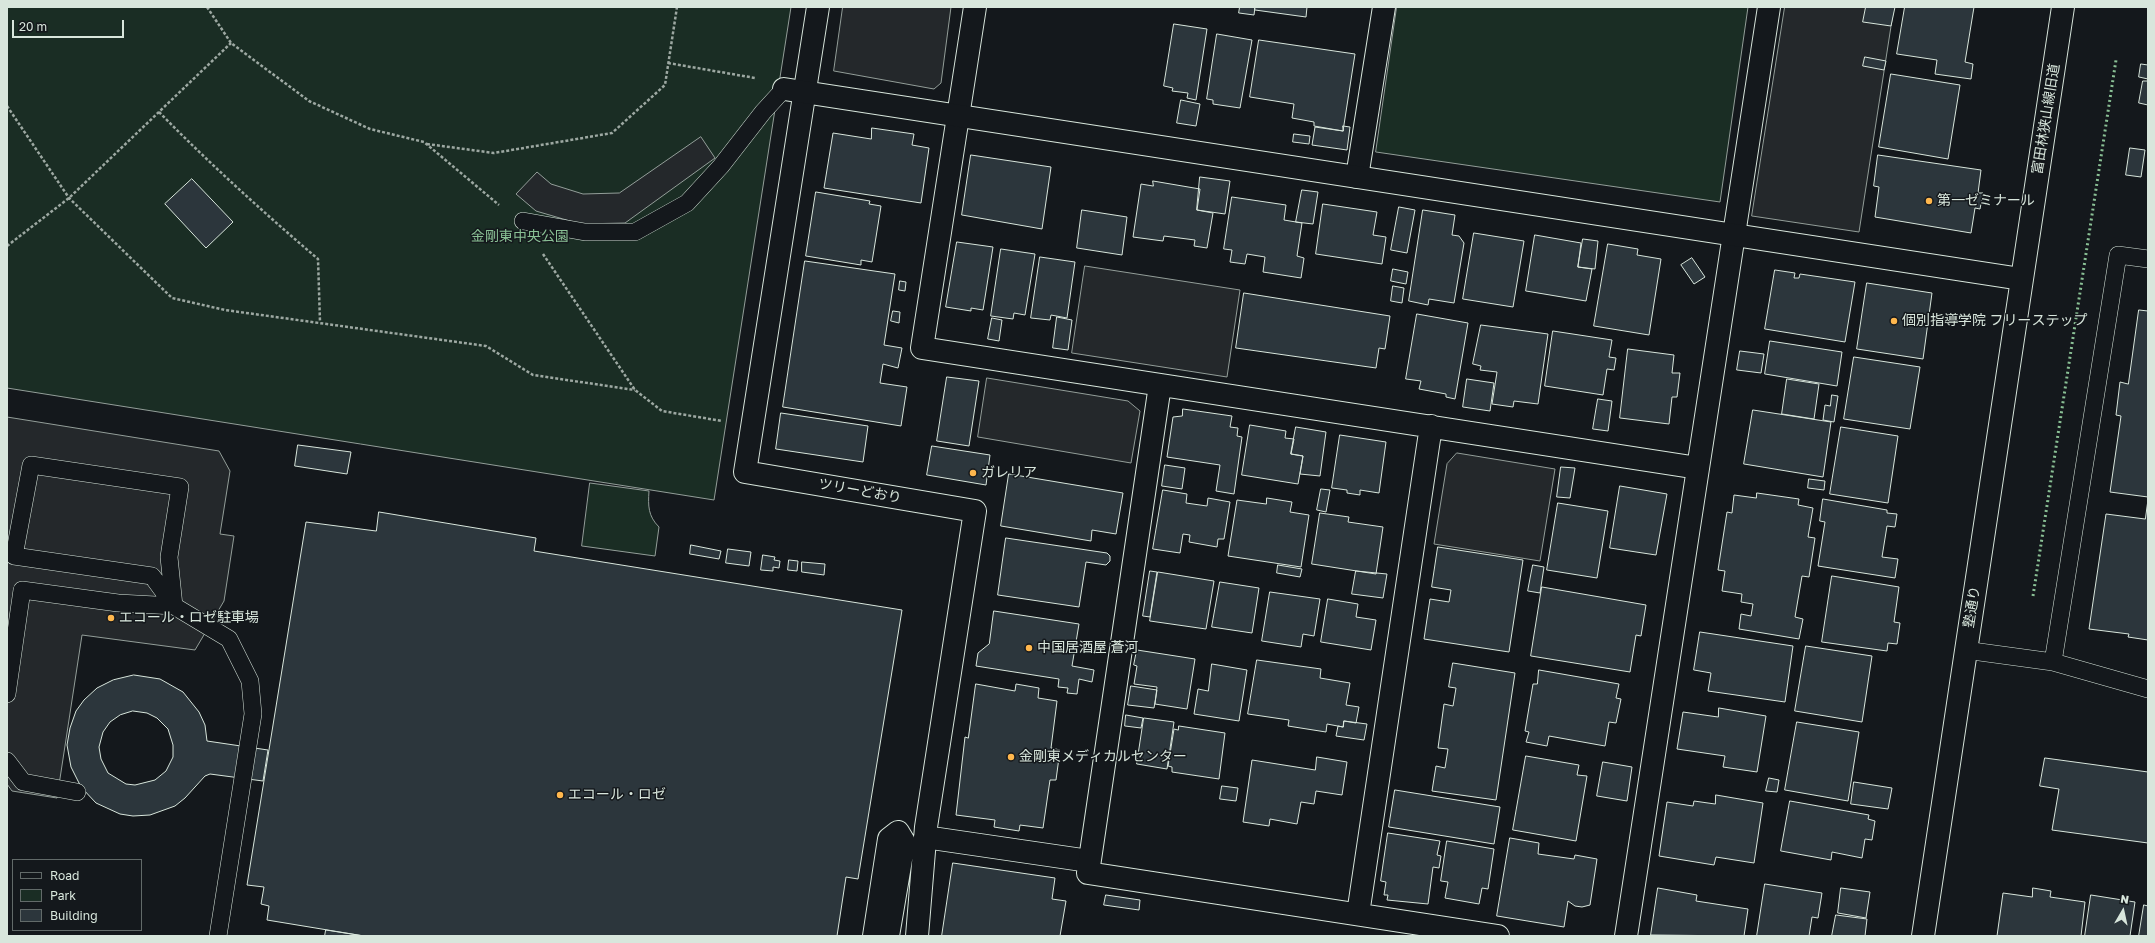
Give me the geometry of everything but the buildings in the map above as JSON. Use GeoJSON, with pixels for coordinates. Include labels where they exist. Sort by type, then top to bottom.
{"type":"FeatureCollection","features":[{"type":"Feature","properties":{"kind":"street"},"geometry":{"type":"LineString","coordinates":[[753,426],[795,90],[818,7]]}},
{"type":"Feature","properties":{"kind":"street"},"geometry":{"type":"LineString","coordinates":[[974,7],[922,348],[1698,468]]}},
{"type":"Feature","properties":{"kind":"street"},"geometry":{"type":"LineString","coordinates":[[1357,177],[1384,7]]}},
{"type":"Feature","properties":{"kind":"street"},"geometry":{"type":"LineString","coordinates":[[1626,936],[1769,7]]}},
{"type":"Feature","properties":{"kind":"street","name":"富田林狭山線旧道"},"geometry":{"type":"LineString","coordinates":[[2021,279],[2063,7]]}},
{"type":"Feature","properties":{"kind":"street"},"geometry":{"type":"LineString","coordinates":[[795,90],[2021,279]]}},
{"type":"Feature","properties":{"kind":"street","name":"塾通り"},"geometry":{"type":"LineString","coordinates":[[1923,936],[2021,279]]}},
{"type":"Feature","properties":{"kind":"street"},"geometry":{"type":"LineString","coordinates":[[1160,385],[1088,873],[1498,936]]}},
{"type":"Feature","properties":{"kind":"street","name":"ツリーどおり"},"geometry":{"type":"LineString","coordinates":[[753,426],[745,472],[975,511],[925,837]]}},
{"type":"Feature","properties":{"kind":"street"},"geometry":{"type":"LineString","coordinates":[[1358,914],[1431,426]]}},
{"type":"Feature","properties":{"kind":"street"},"geometry":{"type":"LineString","coordinates":[[874,936],[889,839],[898,832],[904,842],[888,936]]}},
{"type":"Feature","properties":{"kind":"street"},"geometry":{"type":"LineString","coordinates":[[917,936],[925,837],[1089,861]]}},
{"type":"Feature","properties":{"kind":"lane"},"geometry":{"type":"LineString","coordinates":[[523,222],[585,232],[634,232],[687,203],[721,166],[763,112],[795,90]]}},
{"type":"Feature","properties":{"kind":"lane"},"geometry":{"type":"LineString","coordinates":[[2053,662],[2118,255],[2148,259]]}},
{"type":"Feature","properties":{"kind":"lane"},"geometry":{"type":"LineString","coordinates":[[174,606],[169,557],[180,487],[31,465],[14,556],[152,576],[174,606],[229,639],[250,681],[252,714],[218,936]]}},
{"type":"Feature","properties":{"kind":"lane"},"geometry":{"type":"LineString","coordinates":[[7,694],[22,590],[118,603],[174,606]]}},
{"type":"Feature","properties":{"kind":"lane"},"geometry":{"type":"LineString","coordinates":[[1965,650],[2053,662],[2148,689]]}},
{"type":"Feature","properties":{"kind":"lane"},"geometry":{"type":"LineString","coordinates":[[7,761],[23,782],[77,792]]}},
{"type":"Feature","properties":{"kind":"path"},"geometry":{"type":"LineString","coordinates":[[207,7],[231,43],[309,101],[370,129],[427,144],[494,153],[612,133],[665,85],[676,7]]}},
{"type":"Feature","properties":{"kind":"path"},"geometry":{"type":"LineString","coordinates":[[7,246],[69,198],[231,43]]}},
{"type":"Feature","properties":{"kind":"path"},"geometry":{"type":"LineString","coordinates":[[668,63],[764,80],[795,90]]}},
{"type":"Feature","properties":{"kind":"path"},"geometry":{"type":"LineString","coordinates":[[7,106],[69,198],[172,298],[224,310],[486,346],[534,375],[635,390]]}},
{"type":"Feature","properties":{"kind":"path"},"geometry":{"type":"LineString","coordinates":[[159,112],[264,213],[318,258],[320,322]]}},
{"type":"Feature","properties":{"kind":"path"},"geometry":{"type":"LineString","coordinates":[[427,144],[497,204],[523,222],[635,390],[662,411],[753,426]]}},
{"type":"Feature","properties":{"kind":"green space","name":"金剛東中央公園"},"geometry":{"type":"Polygon","coordinates":[[[7,7],[791,7],[714,500],[7,388],[7,7]]]}},
{"type":"Feature","properties":{"kind":"green space"},"geometry":{"type":"Polygon","coordinates":[[[1397,7],[1748,7],[1720,202],[1376,152],[1397,7]]]}},
{"type":"Feature","properties":{"kind":"green space"},"geometry":{"type":"Polygon","coordinates":[[[590,483],[649,491],[651,515],[659,527],[655,556],[582,546],[590,483]]]}},
{"type":"Feature","properties":{"kind":"shaded area"},"geometry":{"type":"Polygon","coordinates":[[[843,7],[951,7],[941,83],[934,89],[834,71],[843,7]]]}},
{"type":"Feature","properties":{"kind":"shaded area"},"geometry":{"type":"Polygon","coordinates":[[[1785,7],[1894,7],[1859,232],[1752,216],[1785,7]]]}},
{"type":"Feature","properties":{"kind":"shaded area"},"geometry":{"type":"Polygon","coordinates":[[[701,137],[715,158],[625,223],[580,224],[536,211],[516,194],[537,172],[551,184],[583,194],[619,193],[701,137]]]}},
{"type":"Feature","properties":{"kind":"shaded area"},"geometry":{"type":"Polygon","coordinates":[[[1085,266],[1240,290],[1227,377],[1072,353],[1085,266]]]}},
{"type":"Feature","properties":{"kind":"shaded area"},"geometry":{"type":"Polygon","coordinates":[[[987,378],[1128,401],[1140,411],[1131,463],[978,437],[987,378]]]}},
{"type":"Feature","properties":{"kind":"shaded area","name":"エコール・ロゼ駐車場"},"geometry":{"type":"Polygon","coordinates":[[[7,417],[219,451],[230,471],[220,534],[234,536],[224,601],[195,650],[82,635],[57,798],[12,791],[7,784],[7,417]]]}},
{"type":"Feature","properties":{"kind":"shaded area"},"geometry":{"type":"Polygon","coordinates":[[[1457,453],[1555,469],[1540,561],[1434,544],[1447,464],[1457,453]]]}},
{"type":"Feature","properties":{"kind":"hedge"},"geometry":{"type":"LineString","coordinates":[[2033,596],[2116,60]]}},
{"type":"Feature","properties":{"kind":"place","name":"第一ゼミナール"},"geometry":{"type":"Point","coordinates":[1929,201]}},
{"type":"Feature","properties":{"kind":"place","name":"個別指導学院 フリーステップ"},"geometry":{"type":"Point","coordinates":[1894,321]}},
{"type":"Feature","properties":{"kind":"place","name":"ガレリア"},"geometry":{"type":"Point","coordinates":[973,473]}},
{"type":"Feature","properties":{"kind":"place","name":"エコール・ロゼ駐車場"},"geometry":{"type":"Point","coordinates":[111,618]}},
{"type":"Feature","properties":{"kind":"place","name":"中国居酒屋 蒼河"},"geometry":{"type":"Point","coordinates":[1029,648]}},
{"type":"Feature","properties":{"kind":"place","name":"金剛東メディカルセンター"},"geometry":{"type":"Point","coordinates":[1011,757]}},
{"type":"Feature","properties":{"kind":"place","name":"エコール・ロゼ"},"geometry":{"type":"Point","coordinates":[560,795]}}]}
